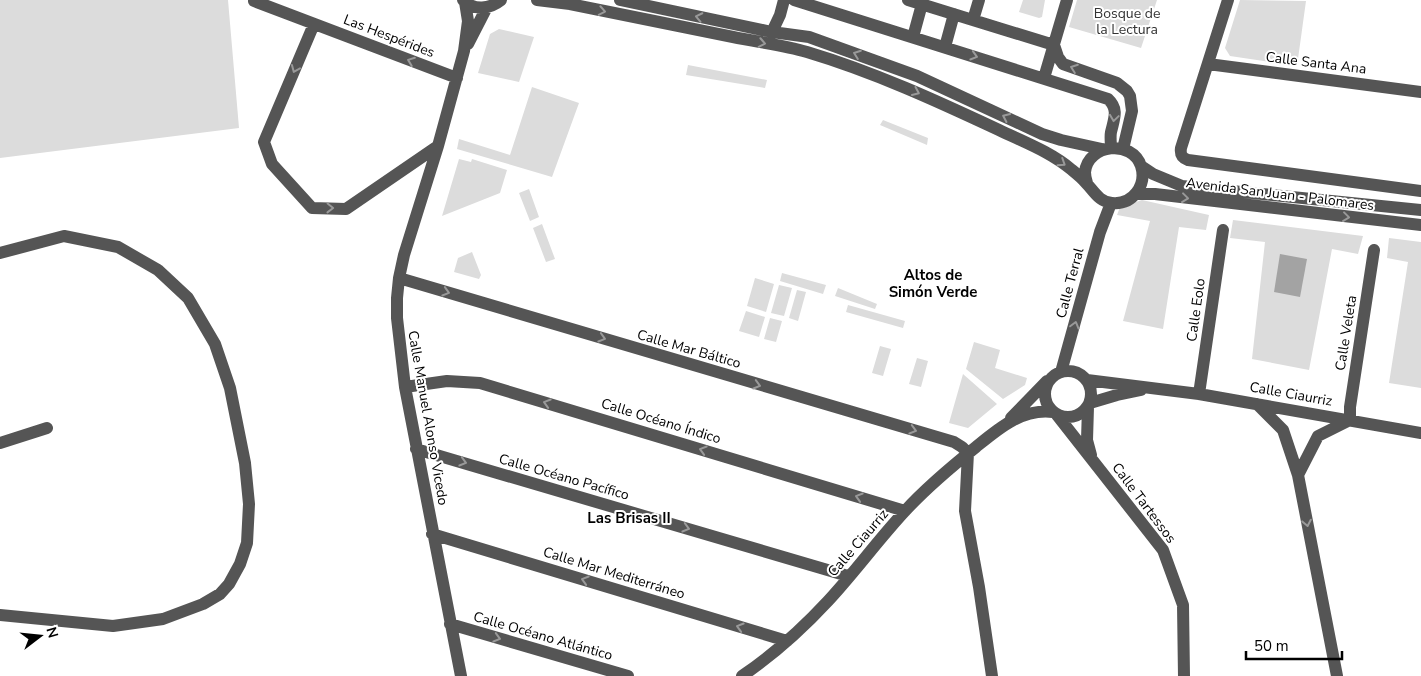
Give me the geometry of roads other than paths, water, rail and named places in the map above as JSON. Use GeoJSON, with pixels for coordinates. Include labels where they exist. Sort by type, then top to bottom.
{"type":"FeatureCollection","features":[{"type":"Feature","properties":{"kind":"street"},"geometry":{"type":"LineString","coordinates":[[464,1],[476,7],[487,8],[501,0]]}},
{"type":"Feature","properties":{"kind":"street"},"geometry":{"type":"LineString","coordinates":[[537,0],[570,4],[805,51],[911,89],[1011,136],[1059,160],[1087,183],[1096,196],[1111,203],[1122,202],[1136,194],[1140,189],[1142,181],[1141,166],[1132,154],[1061,140],[1042,134],[917,76],[809,37],[772,32],[620,0]]}},
{"type":"Feature","properties":{"kind":"street"},"geometry":{"type":"LineString","coordinates":[[772,32],[780,15],[784,0]]}},
{"type":"Feature","properties":{"kind":"street"},"geometry":{"type":"LineString","coordinates":[[794,0],[1108,99],[1112,103],[1116,115],[1111,134],[1112,149]]}},
{"type":"Feature","properties":{"kind":"street"},"geometry":{"type":"LineString","coordinates":[[908,0],[1054,45]]}},
{"type":"Feature","properties":{"kind":"street"},"geometry":{"type":"LineString","coordinates":[[973,20],[979,0]]}},
{"type":"Feature","properties":{"kind":"street"},"geometry":{"type":"LineString","coordinates":[[1044,78],[1067,0]]}},
{"type":"Feature","properties":{"kind":"street"},"geometry":{"type":"LineString","coordinates":[[1208,64],[1228,0]]}},
{"type":"Feature","properties":{"kind":"street","name":"Las Hespérides"},"geometry":{"type":"LineString","coordinates":[[254,1],[457,78]]}},
{"type":"Feature","properties":{"kind":"street","name":"Calle Manuel Alonso Vicedo"},"geometry":{"type":"LineString","coordinates":[[461,676],[405,387],[397,318],[397,298],[404,255],[438,146],[464,51],[468,22],[464,1]]}},
{"type":"Feature","properties":{"kind":"street"},"geometry":{"type":"LineString","coordinates":[[913,37],[922,4]]}},
{"type":"Feature","properties":{"kind":"street","name":"Calle Manuel Alonso Vicedo"},"geometry":{"type":"LineString","coordinates":[[464,51],[487,8]]}},
{"type":"Feature","properties":{"kind":"street"},"geometry":{"type":"LineString","coordinates":[[944,47],[954,14]]}},
{"type":"Feature","properties":{"kind":"street"},"geometry":{"type":"LineString","coordinates":[[314,24],[264,142],[272,164],[312,208],[346,209],[438,146]]}},
{"type":"Feature","properties":{"kind":"street"},"geometry":{"type":"LineString","coordinates":[[1054,45],[1058,57],[1063,64],[1117,83],[1130,96],[1132,110],[1112,149],[1092,156],[1085,172],[1087,183]]}},
{"type":"Feature","properties":{"kind":"street","name":"Calle Santa Ana"},"geometry":{"type":"LineString","coordinates":[[1208,64],[1421,92]]}},
{"type":"Feature","properties":{"kind":"street","name":"Avenida San Juan - Palomares"},"geometry":{"type":"LineString","coordinates":[[1208,64],[1180,152],[1182,157],[1188,160],[1421,191]]}},
{"type":"Feature","properties":{"kind":"street","name":"Avenida San Juan - Palomares"},"geometry":{"type":"LineString","coordinates":[[1141,166],[1153,174],[1182,186],[1421,210]]}},
{"type":"Feature","properties":{"kind":"street","name":"Avenida San Juan - Palomares"},"geometry":{"type":"LineString","coordinates":[[1136,194],[1155,194],[1421,225]]}},
{"type":"Feature","properties":{"kind":"street","name":"Calle Terral"},"geometry":{"type":"LineString","coordinates":[[1056,375],[1100,232],[1111,203]]}},
{"type":"Feature","properties":{"kind":"street","name":"Calle Eolo"},"geometry":{"type":"LineString","coordinates":[[1199,394],[1222,230]]}},
{"type":"Feature","properties":{"kind":"street"},"geometry":{"type":"LineString","coordinates":[[0,253],[64,236],[118,247],[158,270],[188,298],[215,344],[230,388],[245,463],[249,504],[247,543],[240,564],[229,584],[220,594],[203,604],[163,619],[113,626],[0,616]]}},
{"type":"Feature","properties":{"kind":"street","name":"Calle Veleta"},"geometry":{"type":"LineString","coordinates":[[1350,420],[1350,407],[1374,250]]}},
{"type":"Feature","properties":{"kind":"street","name":"Calle Mar Báltico"},"geometry":{"type":"LineString","coordinates":[[399,278],[954,442],[968,453]]}},
{"type":"Feature","properties":{"kind":"street"},"geometry":{"type":"LineString","coordinates":[[1072,371],[1080,374],[1087,380],[1092,392],[1089,405],[1078,416],[1068,418],[1055,413],[1047,405],[1046,385],[1056,375],[1072,371]]}},
{"type":"Feature","properties":{"kind":"street","name":"Calle Ciaurriz"},"geometry":{"type":"LineString","coordinates":[[998,430],[1056,375]]}},
{"type":"Feature","properties":{"kind":"street","name":"Calle Ciaurriz"},"geometry":{"type":"LineString","coordinates":[[1087,380],[1199,394],[1421,433]]}},
{"type":"Feature","properties":{"kind":"street","name":"Calle Océano Índico"},"geometry":{"type":"LineString","coordinates":[[405,387],[447,381],[480,383],[905,510]]}},
{"type":"Feature","properties":{"kind":"street","name":"Calle Ciaurriz"},"geometry":{"type":"LineString","coordinates":[[1089,405],[1117,395],[1156,389]]}},
{"type":"Feature","properties":{"kind":"street"},"geometry":{"type":"LineString","coordinates":[[1257,404],[1283,430],[1298,476],[1337,676]]}},
{"type":"Feature","properties":{"kind":"street","name":"Calle Tartessos"},"geometry":{"type":"LineString","coordinates":[[1089,405],[1087,440],[1089,452],[1097,466]]}},
{"type":"Feature","properties":{"kind":"street","name":"Calle Ciaurriz"},"geometry":{"type":"LineString","coordinates":[[742,676],[787,641],[829,600],[905,510],[968,453],[1012,420],[1040,412],[1055,413]]}},
{"type":"Feature","properties":{"kind":"street","name":"Calle Tartessos"},"geometry":{"type":"LineString","coordinates":[[1055,413],[1163,550],[1183,605],[1184,676]]}},
{"type":"Feature","properties":{"kind":"street"},"geometry":{"type":"LineString","coordinates":[[1298,476],[1318,436],[1350,420]]}},
{"type":"Feature","properties":{"kind":"street"},"geometry":{"type":"LineString","coordinates":[[0,443],[47,428]]}},
{"type":"Feature","properties":{"kind":"street","name":"Calle Océano Pacífico"},"geometry":{"type":"LineString","coordinates":[[416,448],[848,576]]}},
{"type":"Feature","properties":{"kind":"street"},"geometry":{"type":"LineString","coordinates":[[968,453],[965,511],[979,587],[992,676]]}},
{"type":"Feature","properties":{"kind":"street","name":"Calle Mar Mediterráneo"},"geometry":{"type":"LineString","coordinates":[[432,534],[787,641]]}},
{"type":"Feature","properties":{"kind":"street","name":"Calle Océano Atlántico"},"geometry":{"type":"LineString","coordinates":[[450,624],[628,676]]}},
{"type":"Feature","properties":{"kind":"district","name":"Altos de Simón Verde"},"geometry":{"type":"Point","coordinates":[933,284]}},
{"type":"Feature","properties":{"kind":"district","name":"Las Brisas II"},"geometry":{"type":"Point","coordinates":[629,518]}},
{"type":"Feature","properties":{"kind":"park label","name":"Bosque de la Lectura"},"geometry":{"type":"Point","coordinates":[1127,22]}}]}
